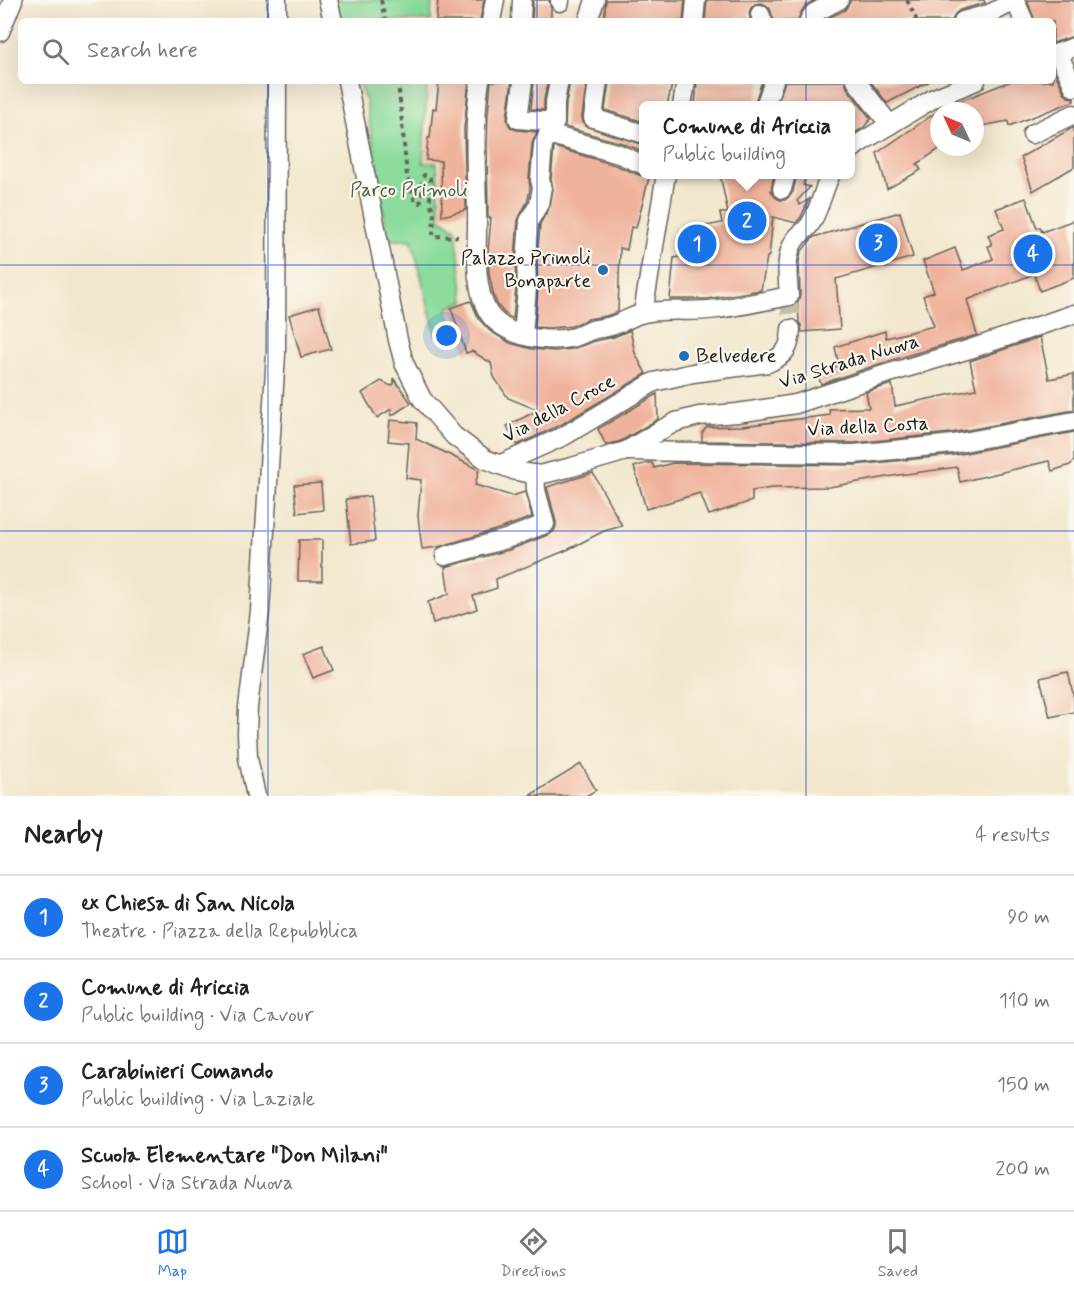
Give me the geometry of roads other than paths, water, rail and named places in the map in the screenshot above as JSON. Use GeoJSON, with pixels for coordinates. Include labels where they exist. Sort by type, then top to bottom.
{"type":"FeatureCollection","features":[{"type":"Feature","properties":{"kind":"street"},"geometry":{"type":"LineString","coordinates":[[0,32],[13,0]]}},
{"type":"Feature","properties":{"kind":"street"},"geometry":{"type":"LineString","coordinates":[[277,18],[278,0]]}},
{"type":"Feature","properties":{"kind":"street"},"geometry":{"type":"LineString","coordinates":[[328,0],[332,18]]}},
{"type":"Feature","properties":{"kind":"street"},"geometry":{"type":"LineString","coordinates":[[492,18],[495,0]]}},
{"type":"Feature","properties":{"kind":"street"},"geometry":{"type":"LineString","coordinates":[[521,18],[522,0]]}},
{"type":"Feature","properties":{"kind":"street"},"geometry":{"type":"LineString","coordinates":[[589,18],[595,0]]}},
{"type":"Feature","properties":{"kind":"street"},"geometry":{"type":"LineString","coordinates":[[694,18],[696,0]]}},
{"type":"Feature","properties":{"kind":"street"},"geometry":{"type":"LineString","coordinates":[[810,18],[814,13],[839,0]]}},
{"type":"Feature","properties":{"kind":"street"},"geometry":{"type":"LineString","coordinates":[[974,18],[989,14],[1015,1],[1023,18]]}},
{"type":"Feature","properties":{"kind":"street"},"geometry":{"type":"LineString","coordinates":[[1062,52],[1074,87]]}},
{"type":"Feature","properties":{"kind":"street"},"geometry":{"type":"LineString","coordinates":[[256,796],[248,758],[247,733],[260,611],[276,354],[277,84]]}},
{"type":"Feature","properties":{"kind":"street","name":"Via della Croce"},"geometry":{"type":"LineString","coordinates":[[348,84],[404,363],[422,399],[443,424],[485,459],[499,465],[564,436],[654,382],[693,373],[768,363],[778,359],[786,351],[791,329]]}},
{"type":"Feature","properties":{"kind":"street"},"geometry":{"type":"LineString","coordinates":[[480,84],[476,105],[474,159],[480,289],[488,312],[495,321],[523,335],[544,339],[574,337],[643,314],[670,310],[687,312],[717,309],[789,296],[787,263],[790,251],[795,240],[810,225],[819,208],[823,179]]}},
{"type":"Feature","properties":{"kind":"street"},"geometry":{"type":"LineString","coordinates":[[523,84],[518,119],[551,128],[639,163]]}},
{"type":"Feature","properties":{"kind":"street"},"geometry":{"type":"LineString","coordinates":[[523,335],[529,221],[539,204],[542,187],[540,180],[543,145],[551,128],[558,84]]}},
{"type":"Feature","properties":{"kind":"street"},"geometry":{"type":"LineString","coordinates":[[598,84],[593,118],[639,132]]}},
{"type":"Feature","properties":{"kind":"street"},"geometry":{"type":"LineString","coordinates":[[683,101],[686,84]]}},
{"type":"Feature","properties":{"kind":"street"},"geometry":{"type":"LineString","coordinates":[[766,101],[773,84]]}},
{"type":"Feature","properties":{"kind":"street"},"geometry":{"type":"LineString","coordinates":[[858,84],[890,125]]}},
{"type":"Feature","properties":{"kind":"street"},"geometry":{"type":"LineString","coordinates":[[855,147],[951,86]]}},
{"type":"Feature","properties":{"kind":"street"},"geometry":{"type":"LineString","coordinates":[[1032,134],[1074,114]]}},
{"type":"Feature","properties":{"kind":"street"},"geometry":{"type":"LineString","coordinates":[[643,314],[664,179]]}},
{"type":"Feature","properties":{"kind":"street","name":"Via Strada Nuova"},"geometry":{"type":"LineString","coordinates":[[499,465],[535,474],[572,468],[626,451],[658,430],[676,422],[699,416],[796,404],[1074,314]]}},
{"type":"Feature","properties":{"kind":"street","name":"Via della Costa"},"geometry":{"type":"LineString","coordinates":[[626,451],[854,454],[953,444],[1074,421]]}},
{"type":"Feature","properties":{"kind":"street"},"geometry":{"type":"LineString","coordinates":[[445,556],[506,539],[545,524],[536,490],[535,474]]}},
{"type":"Feature","properties":{"kind":"tunnel"},"geometry":{"type":"LineString","coordinates":[[789,296],[791,329]]}},
{"type":"Feature","properties":{"kind":"place","name":"Comune di Ariccia"},"geometry":{"type":"Point","coordinates":[747,221]}},
{"type":"Feature","properties":{"kind":"place","name":"Carabinieri Comando"},"geometry":{"type":"Point","coordinates":[878,243]}},
{"type":"Feature","properties":{"kind":"place","name":"ex Chiesa di San Nicola"},"geometry":{"type":"Point","coordinates":[697,244]}},
{"type":"Feature","properties":{"kind":"place","name":"Scuola Elementare \"Don Milani\""},"geometry":{"type":"Point","coordinates":[1033,254]}},
{"type":"Feature","properties":{"kind":"place","name":"Palazzo Primoli Bonaparte"},"geometry":{"type":"Point","coordinates":[603,270]}},
{"type":"Feature","properties":{"kind":"place","name":"Belvedere"},"geometry":{"type":"Point","coordinates":[684,356]}},
{"type":"Feature","properties":{"kind":"park label","name":"Parco Primoli"},"geometry":{"type":"Point","coordinates":[409,190]}}]}
